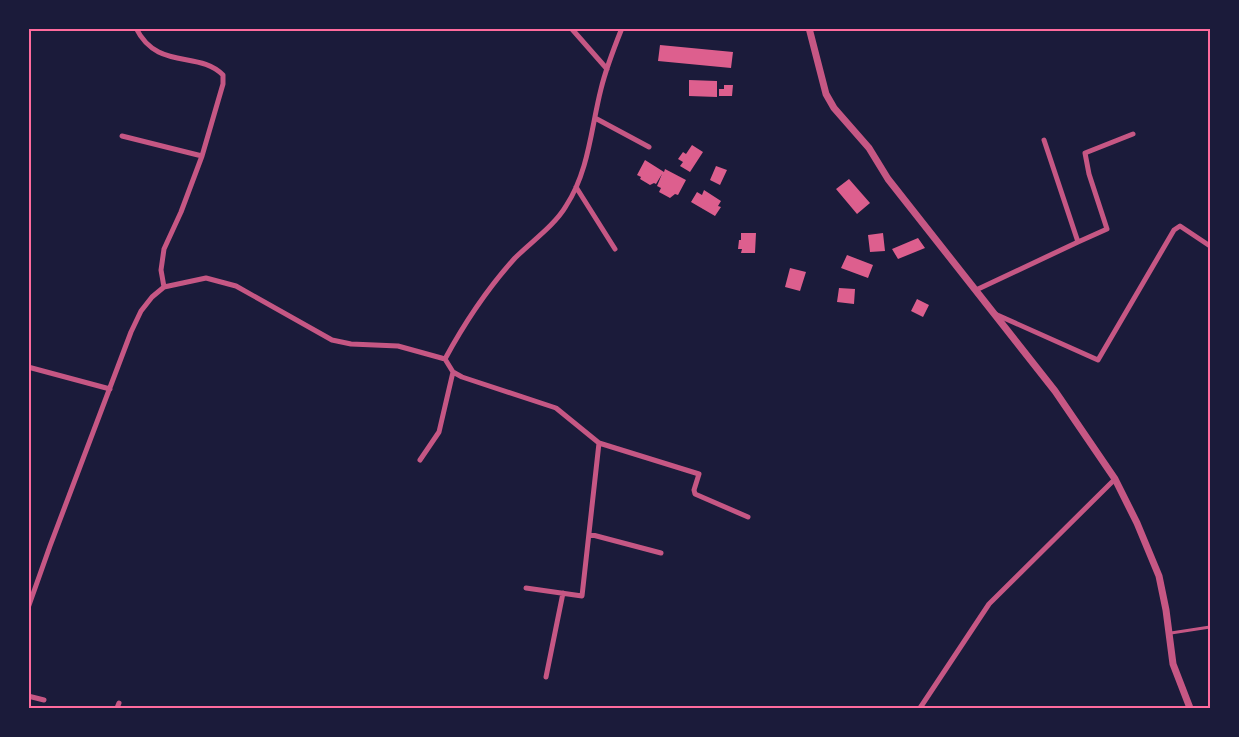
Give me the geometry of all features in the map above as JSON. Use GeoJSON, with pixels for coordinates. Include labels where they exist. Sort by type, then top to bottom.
{"type":"FeatureCollection","features":[{"type":"Feature","properties":{"kind":"street"},"geometry":{"type":"LineString","coordinates":[[136,28],[140,36],[153,49],[169,57],[215,66],[223,75],[223,84],[202,156],[164,249],[161,270],[164,288]]}},
{"type":"Feature","properties":{"kind":"street"},"geometry":{"type":"LineString","coordinates":[[571,28],[606,69]]}},
{"type":"Feature","properties":{"kind":"street"},"geometry":{"type":"LineString","coordinates":[[445,359],[471,314],[489,290],[515,259],[566,207],[589,152],[606,69],[622,28]]}},
{"type":"Feature","properties":{"kind":"street"},"geometry":{"type":"LineString","coordinates":[[809,28],[826,94],[834,108],[869,148],[888,179],[1055,391],[1114,479],[1137,523],[1159,576],[1173,664],[1190,708]]}},
{"type":"Feature","properties":{"kind":"street"},"geometry":{"type":"LineString","coordinates":[[595,118],[649,147]]}},
{"type":"Feature","properties":{"kind":"street"},"geometry":{"type":"LineString","coordinates":[[976,290],[1107,229],[1089,174],[1085,153],[1132,134]]}},
{"type":"Feature","properties":{"kind":"street"},"geometry":{"type":"LineString","coordinates":[[122,136],[202,156]]}},
{"type":"Feature","properties":{"kind":"street"},"geometry":{"type":"LineString","coordinates":[[1044,140],[1078,242]]}},
{"type":"Feature","properties":{"kind":"street"},"geometry":{"type":"LineString","coordinates":[[576,187],[615,249]]}},
{"type":"Feature","properties":{"kind":"street"},"geometry":{"type":"LineString","coordinates":[[995,314],[1098,360],[1174,230],[1180,226],[1210,246]]}},
{"type":"Feature","properties":{"kind":"street"},"geometry":{"type":"LineString","coordinates":[[28,608],[131,332],[141,311],[152,297],[164,288],[206,278],[236,286],[332,340],[351,344],[398,346],[445,359],[453,372],[556,408],[599,443],[699,474],[695,494],[748,518]]}},
{"type":"Feature","properties":{"kind":"street"},"geometry":{"type":"LineString","coordinates":[[28,367],[110,389]]}},
{"type":"Feature","properties":{"kind":"street"},"geometry":{"type":"LineString","coordinates":[[420,460],[439,432],[453,372]]}},
{"type":"Feature","properties":{"kind":"street"},"geometry":{"type":"LineString","coordinates":[[526,588],[582,596],[599,443]]}},
{"type":"Feature","properties":{"kind":"street"},"geometry":{"type":"LineString","coordinates":[[920,708],[989,604],[1114,479]]}},
{"type":"Feature","properties":{"kind":"street"},"geometry":{"type":"LineString","coordinates":[[589,534],[661,553]]}},
{"type":"Feature","properties":{"kind":"street"},"geometry":{"type":"LineString","coordinates":[[546,678],[563,593]]}},
{"type":"Feature","properties":{"kind":"street"},"geometry":{"type":"LineString","coordinates":[[28,696],[44,700]]}},
{"type":"Feature","properties":{"kind":"lane"},"geometry":{"type":"LineString","coordinates":[[1169,633],[1210,627]]}},
{"type":"Feature","properties":{"kind":"building"},"geometry":{"type":"Polygon","coordinates":[[[660,45],[733,52],[731,68],[658,61],[660,45]]]}},
{"type":"Feature","properties":{"kind":"building"},"geometry":{"type":"Polygon","coordinates":[[[689,80],[717,81],[717,97],[689,96],[689,80]]]}},
{"type":"Feature","properties":{"kind":"building"},"geometry":{"type":"Polygon","coordinates":[[[724,85],[733,85],[732,96],[719,96],[719,89],[724,89],[724,85]]]}},
{"type":"Feature","properties":{"kind":"building"},"geometry":{"type":"Polygon","coordinates":[[[692,145],[703,152],[690,172],[680,166],[683,162],[678,159],[683,152],[686,154],[692,145]]]}},
{"type":"Feature","properties":{"kind":"building"},"geometry":{"type":"Polygon","coordinates":[[[645,160],[664,172],[665,169],[686,180],[678,195],[675,194],[670,198],[659,192],[661,188],[657,186],[662,174],[656,184],[650,185],[640,179],[641,177],[637,175],[645,160]]]}},
{"type":"Feature","properties":{"kind":"building"},"geometry":{"type":"Polygon","coordinates":[[[716,166],[727,170],[720,185],[710,180],[716,166]]]}},
{"type":"Feature","properties":{"kind":"building"},"geometry":{"type":"Polygon","coordinates":[[[849,179],[870,203],[857,214],[836,189],[849,179]]]}},
{"type":"Feature","properties":{"kind":"building"},"geometry":{"type":"Polygon","coordinates":[[[704,190],[721,201],[718,206],[721,207],[715,216],[691,202],[697,192],[702,195],[704,190]]]}},
{"type":"Feature","properties":{"kind":"building"},"geometry":{"type":"Polygon","coordinates":[[[741,233],[756,233],[755,253],[741,253],[742,249],[738,249],[741,233]]]}},
{"type":"Feature","properties":{"kind":"building"},"geometry":{"type":"Polygon","coordinates":[[[883,233],[885,251],[870,252],[868,235],[883,233]]]}},
{"type":"Feature","properties":{"kind":"building"},"geometry":{"type":"Polygon","coordinates":[[[918,238],[925,248],[898,259],[892,249],[918,238]]]}},
{"type":"Feature","properties":{"kind":"building"},"geometry":{"type":"Polygon","coordinates":[[[847,255],[873,265],[868,278],[841,268],[847,255]]]}},
{"type":"Feature","properties":{"kind":"building"},"geometry":{"type":"Polygon","coordinates":[[[790,268],[806,272],[800,291],[785,287],[790,268]]]}},
{"type":"Feature","properties":{"kind":"building"},"geometry":{"type":"Polygon","coordinates":[[[839,288],[855,289],[854,304],[837,302],[839,288]]]}},
{"type":"Feature","properties":{"kind":"building"},"geometry":{"type":"Polygon","coordinates":[[[917,299],[929,305],[923,317],[911,311],[917,299]]]}}]}
